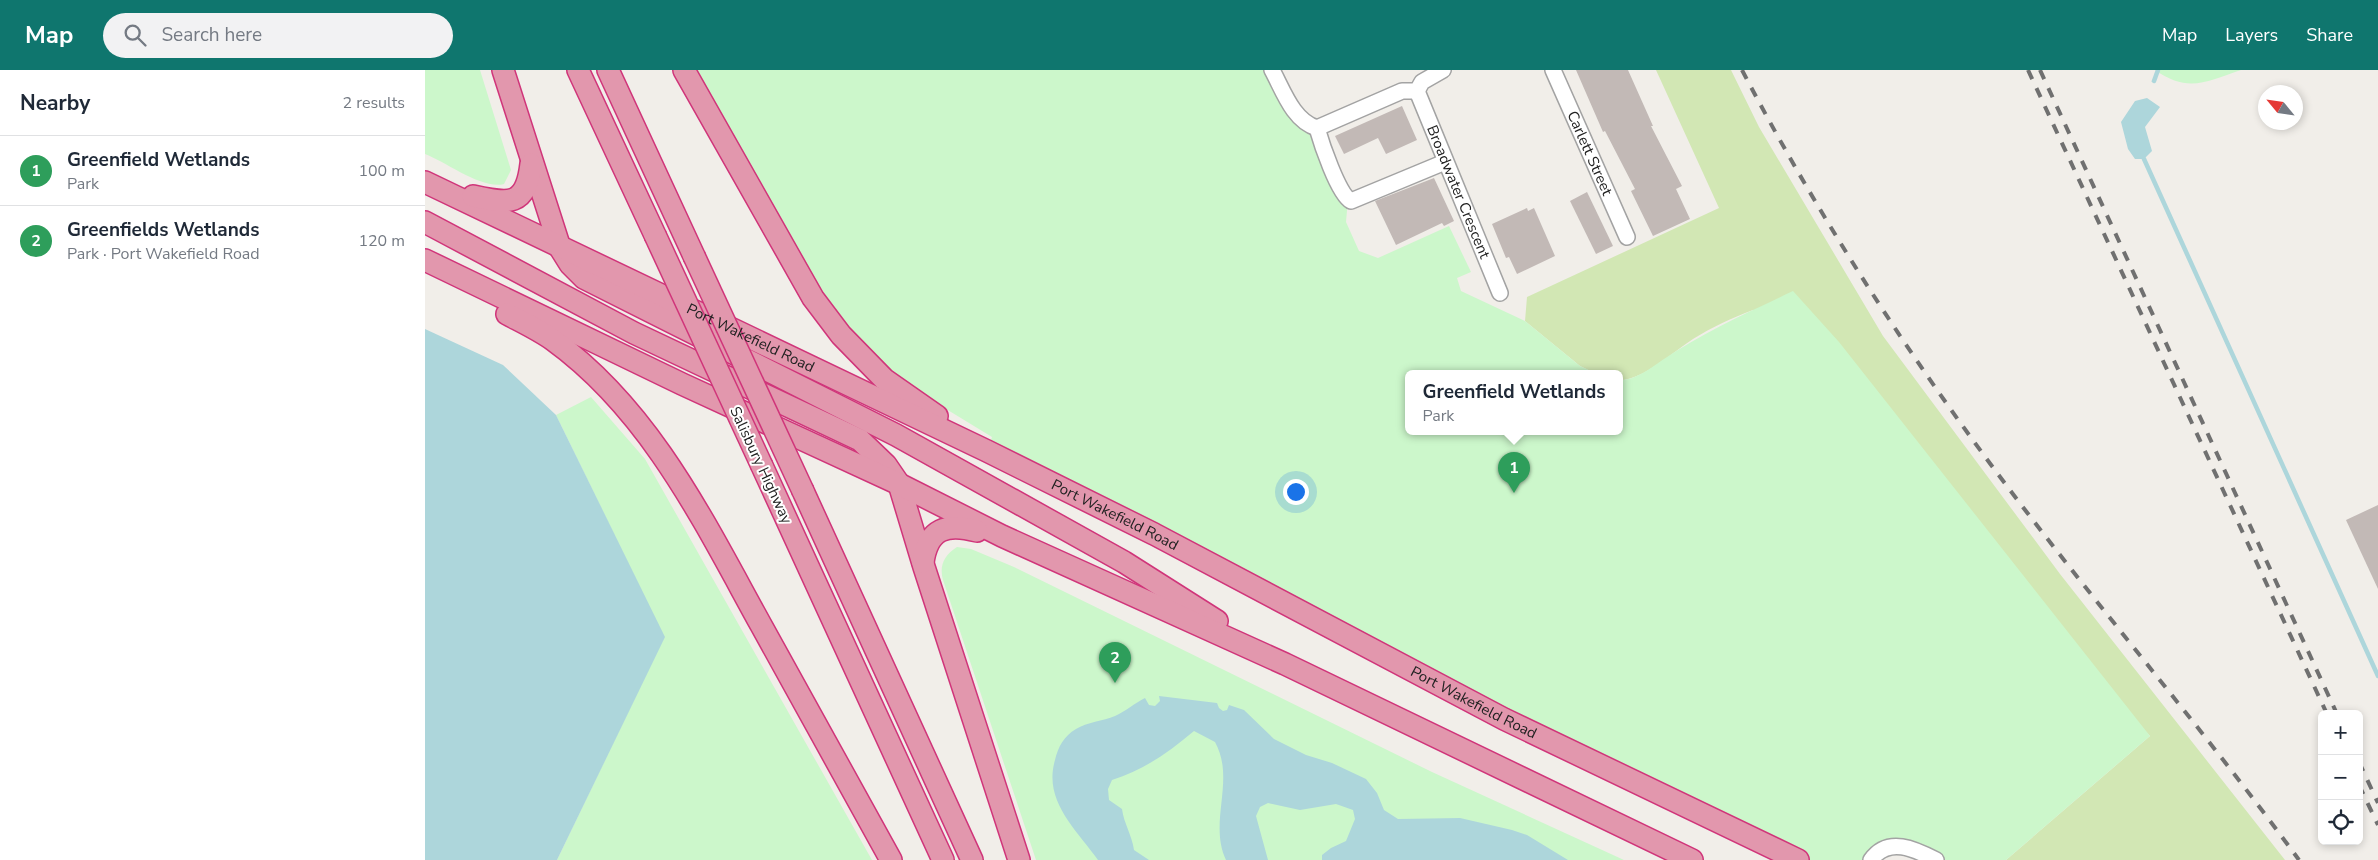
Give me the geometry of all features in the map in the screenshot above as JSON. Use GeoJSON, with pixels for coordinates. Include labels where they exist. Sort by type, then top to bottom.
{"type":"FeatureCollection","features":[{"type":"Feature","properties":{"kind":"highway"},"geometry":{"type":"LineString","coordinates":[[503,70],[531,163],[560,248],[570,264],[584,278],[896,435],[1124,562],[1285,664]]}},
{"type":"Feature","properties":{"kind":"highway","name":"Salisbury Highway"},"geometry":{"type":"LineString","coordinates":[[578,70],[943,860]]}},
{"type":"Feature","properties":{"kind":"highway","name":"Salisbury Highway"},"geometry":{"type":"LineString","coordinates":[[608,70],[971,860]]}},
{"type":"Feature","properties":{"kind":"highway"},"geometry":{"type":"LineString","coordinates":[[685,70],[813,298],[841,335],[884,379],[987,451]]}},
{"type":"Feature","properties":{"kind":"highway"},"geometry":{"type":"LineString","coordinates":[[432,185],[501,202],[515,200],[527,188],[531,163]]}},
{"type":"Feature","properties":{"kind":"highway","name":"Port Wakefield Road"},"geometry":{"type":"LineString","coordinates":[[432,185],[987,451],[1163,539],[1504,719],[1798,860]]}},
{"type":"Feature","properties":{"kind":"highway"},"geometry":{"type":"LineString","coordinates":[[425,222],[633,332],[859,440],[886,465],[899,484],[1019,860]]}},
{"type":"Feature","properties":{"kind":"highway"},"geometry":{"type":"LineString","coordinates":[[425,260],[682,384],[899,484],[1001,536],[1285,664],[1683,858]]}},
{"type":"Feature","properties":{"kind":"highway"},"geometry":{"type":"LineString","coordinates":[[425,267],[553,340],[630,411],[662,453],[711,534],[891,860]]}},
{"type":"Feature","properties":{"kind":"highway"},"geometry":{"type":"LineString","coordinates":[[923,562],[925,550],[930,540],[945,528],[960,527],[1001,536]]}},
{"type":"Feature","properties":{"kind":"street"},"geometry":{"type":"LineString","coordinates":[[1272,70],[1298,117],[1307,125],[1317,128],[1402,91],[1417,91],[1422,82],[1443,70]]}},
{"type":"Feature","properties":{"kind":"street","name":"Carlett Street"},"geometry":{"type":"LineString","coordinates":[[1553,70],[1627,237]]}},
{"type":"Feature","properties":{"kind":"street","name":"Broadwater Crescent"},"geometry":{"type":"LineString","coordinates":[[1417,91],[1500,293]]}},
{"type":"Feature","properties":{"kind":"street"},"geometry":{"type":"LineString","coordinates":[[1317,128],[1320,140],[1339,184],[1351,201],[1445,162]]}},
{"type":"Feature","properties":{"kind":"street"},"geometry":{"type":"LineString","coordinates":[[1871,860],[1877,852],[1885,847],[1892,846],[1922,852],[1937,860]]}},
{"type":"Feature","properties":{"kind":"green space"},"geometry":{"type":"Polygon","coordinates":[[[425,70],[480,70],[511,170],[504,184],[495,185],[475,179],[425,154],[425,70]]]}},
{"type":"Feature","properties":{"kind":"green space"},"geometry":{"type":"Polygon","coordinates":[[[691,70],[1272,70],[1307,125],[1348,199],[1346,222],[1359,251],[1378,258],[1449,226],[1471,272],[1457,278],[1461,291],[1525,321],[1580,366],[1588,370],[1405,370],[1405,435],[1623,435],[1623,380],[1641,374],[1677,350],[1709,332],[1793,291],[1839,342],[2150,736],[2006,860],[1936,860],[1906,847],[1871,860],[1798,860],[987,451],[992,437],[910,387],[881,364],[829,307],[691,70]]]}},
{"type":"Feature","properties":{"kind":"green space"},"geometry":{"type":"Polygon","coordinates":[[[1656,70],[1731,70],[1759,127],[1883,336],[2060,574],[2285,860],[2006,860],[2150,736],[1753,310],[1700,335],[1648,371],[1623,380],[1623,370],[1588,370],[1580,366],[1525,321],[1527,297],[1719,208],[1656,70]]]}},
{"type":"Feature","properties":{"kind":"green space"},"geometry":{"type":"Polygon","coordinates":[[[2155,70],[2241,70],[2207,81],[2187,83],[2167,77],[2155,70]]]}},
{"type":"Feature","properties":{"kind":"green space"},"geometry":{"type":"Polygon","coordinates":[[[591,397],[645,459],[872,860],[557,860],[664,637],[556,415],[591,397]]]}},
{"type":"Feature","properties":{"kind":"green space"},"geometry":{"type":"Polygon","coordinates":[[[957,547],[971,549],[1014,567],[1432,772],[1624,860],[1036,860],[943,580],[942,566],[944,561],[957,547]]]}},
{"type":"Feature","properties":{"kind":"water"},"geometry":{"type":"Polygon","coordinates":[[[2147,98],[2160,107],[2145,127],[2152,151],[2144,159],[2135,159],[2128,149],[2121,122],[2135,101],[2147,98]]]}},
{"type":"Feature","properties":{"kind":"water"},"geometry":{"type":"Polygon","coordinates":[[[425,329],[503,365],[556,415],[665,637],[557,860],[425,860],[425,329]]]}},
{"type":"Feature","properties":{"kind":"water"},"geometry":{"type":"Polygon","coordinates":[[[1159,696],[1217,703],[1223,711],[1227,710],[1229,705],[1244,710],[1274,739],[1306,755],[1332,763],[1366,779],[1377,793],[1384,810],[1398,819],[1460,818],[1512,830],[1527,835],[1568,860],[1322,860],[1322,855],[1331,848],[1346,841],[1355,819],[1353,810],[1336,804],[1300,810],[1268,803],[1260,807],[1256,816],[1268,860],[1226,860],[1221,846],[1220,831],[1223,786],[1221,756],[1215,742],[1194,731],[1156,760],[1112,780],[1108,789],[1109,800],[1122,809],[1134,850],[1149,860],[1098,860],[1072,826],[1058,801],[1054,789],[1053,775],[1058,751],[1068,735],[1080,727],[1115,716],[1145,698],[1149,705],[1155,706],[1160,701],[1159,696]]]}},
{"type":"Feature","properties":{"kind":"building"},"geometry":{"type":"Polygon","coordinates":[[[1576,70],[1628,70],[1653,126],[1651,126],[1682,186],[1676,189],[1690,219],[1653,236],[1631,191],[1635,189],[1605,131],[1603,132],[1576,70]]]}},
{"type":"Feature","properties":{"kind":"building"},"geometry":{"type":"Polygon","coordinates":[[[1402,106],[1417,140],[1386,154],[1378,138],[1344,154],[1335,136],[1402,106]]]}},
{"type":"Feature","properties":{"kind":"building"},"geometry":{"type":"Polygon","coordinates":[[[1434,178],[1454,221],[1444,226],[1442,223],[1396,245],[1375,201],[1434,178]]]}},
{"type":"Feature","properties":{"kind":"building"},"geometry":{"type":"Polygon","coordinates":[[[1587,192],[1613,246],[1596,254],[1570,201],[1587,192]]]}},
{"type":"Feature","properties":{"kind":"building"},"geometry":{"type":"Polygon","coordinates":[[[1527,208],[1528,211],[1534,208],[1555,256],[1517,274],[1509,257],[1506,258],[1492,224],[1527,208]]]}},
{"type":"Feature","properties":{"kind":"building"},"geometry":{"type":"Polygon","coordinates":[[[2378,505],[2378,589],[2346,520],[2378,505]]]}},
{"type":"Feature","properties":{"kind":"waterway"},"geometry":{"type":"LineString","coordinates":[[2154,81],[2158,70]]}},
{"type":"Feature","properties":{"kind":"waterway"},"geometry":{"type":"LineString","coordinates":[[2144,159],[2378,676]]}},
{"type":"Feature","properties":{"kind":"railway"},"geometry":{"type":"LineString","coordinates":[[1742,70],[1773,128],[1840,243],[1912,354],[1950,408],[2029,515],[2233,773],[2299,860]]}},
{"type":"Feature","properties":{"kind":"railway"},"geometry":{"type":"LineString","coordinates":[[2028,70],[2325,710]]}},
{"type":"Feature","properties":{"kind":"railway"},"geometry":{"type":"LineString","coordinates":[[2040,70],[2335,710]]}},
{"type":"Feature","properties":{"kind":"railway"},"geometry":{"type":"LineString","coordinates":[[2363,771],[2378,803]]}},
{"type":"Feature","properties":{"kind":"railway"},"geometry":{"type":"LineString","coordinates":[[2363,793],[2378,825]]}},
{"type":"Feature","properties":{"kind":"place","name":"Greenfield Wetlands"},"geometry":{"type":"Point","coordinates":[1514,493]}},
{"type":"Feature","properties":{"kind":"place","name":"Greenfields Wetlands"},"geometry":{"type":"Point","coordinates":[1115,683]}}]}
